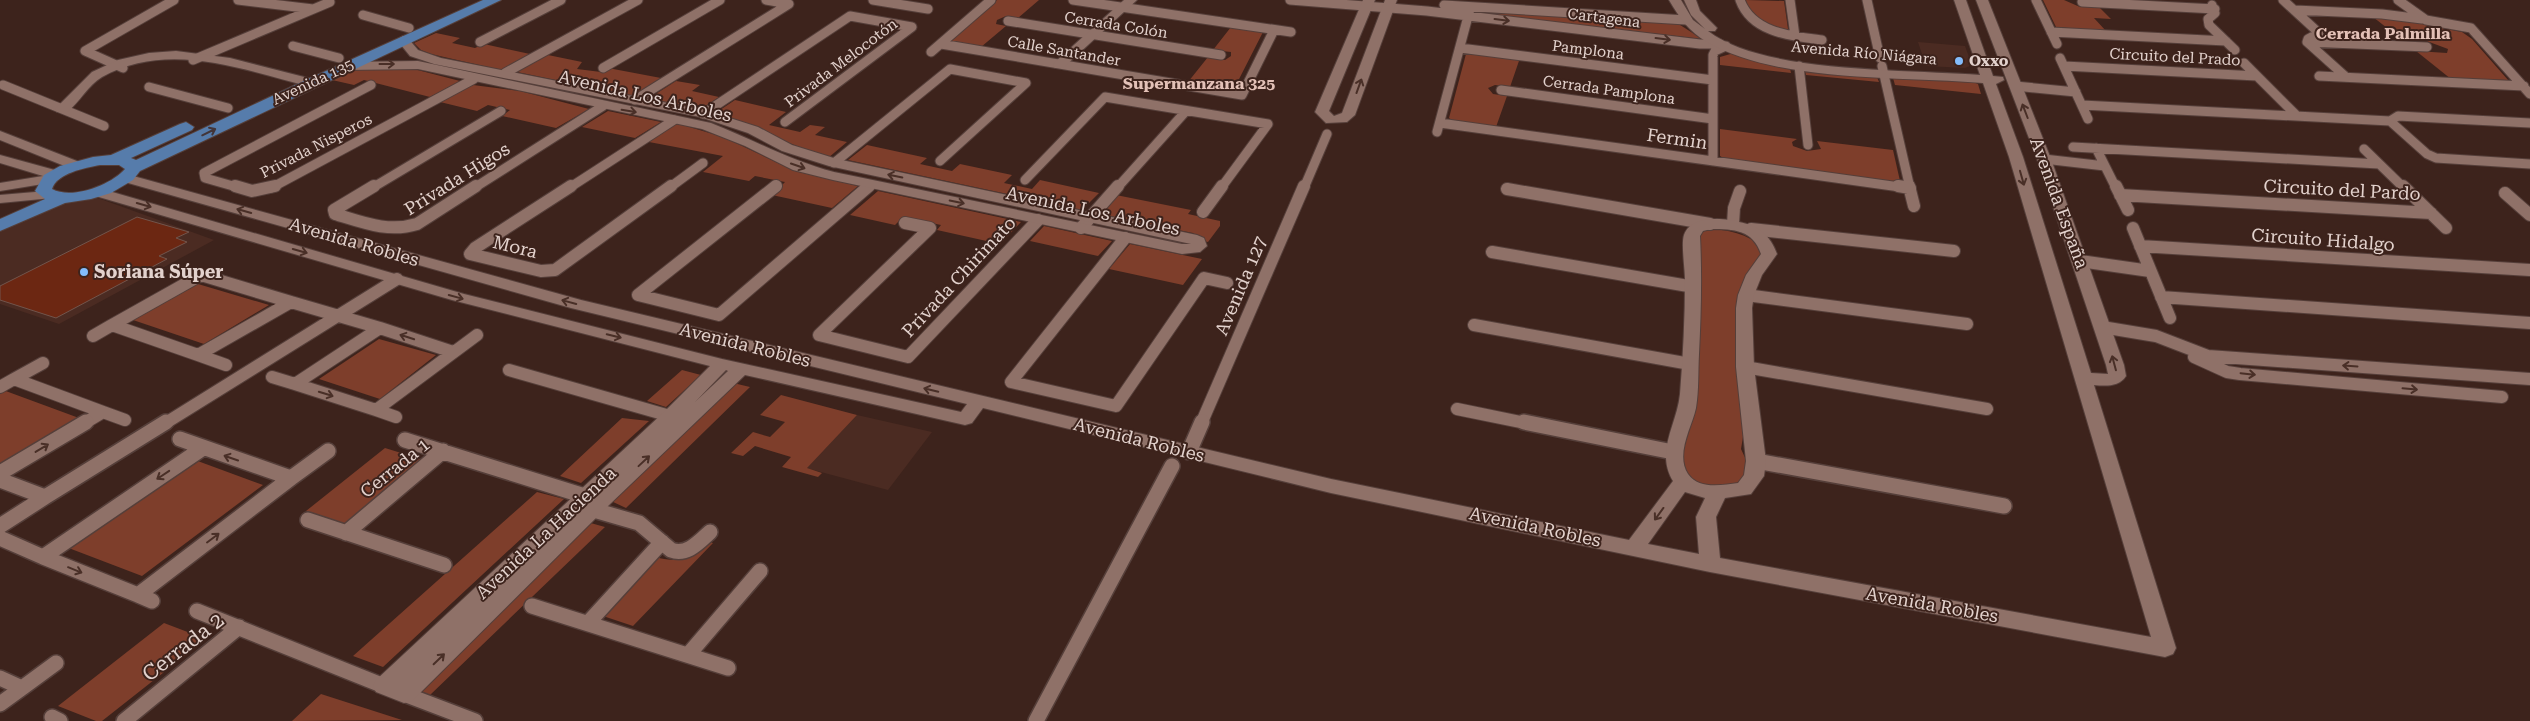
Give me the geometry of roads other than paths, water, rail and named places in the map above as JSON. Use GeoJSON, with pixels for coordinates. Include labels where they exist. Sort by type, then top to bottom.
{"type":"FeatureCollection","features":[{"type":"Feature","properties":{"kind":"main road","name":"Avenida 135"},"geometry":{"type":"LineString","coordinates":[[406,34],[471,0]]}},
{"type":"Feature","properties":{"kind":"main road","name":"Avenida 135"},"geometry":{"type":"LineString","coordinates":[[54,186],[97,192],[177,146],[295,84],[406,34],[494,0]]}},
{"type":"Feature","properties":{"kind":"main road","name":"Avenida Río Niágara"},"geometry":{"type":"LineString","coordinates":[[1675,0],[1686,20],[1696,30],[1723,45],[1798,66],[1882,66]]}},
{"type":"Feature","properties":{"kind":"main road","name":"Avenida Río Niágara"},"geometry":{"type":"LineString","coordinates":[[1690,0],[1702,20],[1725,36],[1746,45],[1802,60],[1882,66],[2013,80]]}},
{"type":"Feature","properties":{"kind":"main road","name":"Avenida España"},"geometry":{"type":"LineString","coordinates":[[1960,0],[2016,157],[2165,648]]}},
{"type":"Feature","properties":{"kind":"main road","name":"Avenida España"},"geometry":{"type":"LineString","coordinates":[[1982,0],[2044,160],[2104,331],[2117,376],[2107,381],[2083,378]]}},
{"type":"Feature","properties":{"kind":"main road"},"geometry":{"type":"LineString","coordinates":[[1368,2],[1322,112],[1331,120],[1342,119],[1348,115],[1390,3]]}},
{"type":"Feature","properties":{"kind":"main road"},"geometry":{"type":"LineString","coordinates":[[1058,65],[1127,4]]}},
{"type":"Feature","properties":{"kind":"main road","name":"Avenida Los Arboles"},"geometry":{"type":"LineString","coordinates":[[343,62],[386,64],[424,62],[505,73],[535,85],[603,106],[706,126],[730,135],[798,167],[1038,220],[1086,223],[1197,240],[1199,241],[1199,246],[1194,249],[1182,249],[1126,238],[1086,223],[931,184],[834,163],[787,148],[753,130],[703,114],[635,100],[535,85],[474,78],[424,62],[414,53],[406,34]]}},
{"type":"Feature","properties":{"kind":"main road"},"geometry":{"type":"LineString","coordinates":[[198,58],[279,85]]}},
{"type":"Feature","properties":{"kind":"main road"},"geometry":{"type":"LineString","coordinates":[[64,110],[88,98],[94,87],[120,67],[160,60],[198,58],[295,84]]}},
{"type":"Feature","properties":{"kind":"main road","name":"Avenida 135"},"geometry":{"type":"LineString","coordinates":[[54,186],[77,166],[116,160],[279,85],[311,83],[343,62]]}},
{"type":"Feature","properties":{"kind":"main road"},"geometry":{"type":"LineString","coordinates":[[650,114],[663,106]]}},
{"type":"Feature","properties":{"kind":"main road"},"geometry":{"type":"LineString","coordinates":[[0,135],[77,166]]}},
{"type":"Feature","properties":{"kind":"main road"},"geometry":{"type":"LineString","coordinates":[[159,140],[161,147],[177,146]]}},
{"type":"Feature","properties":{"kind":"main road"},"geometry":{"type":"LineString","coordinates":[[770,155],[787,148]]}},
{"type":"Feature","properties":{"kind":"main road"},"geometry":{"type":"LineString","coordinates":[[116,160],[129,162],[129,173]]}},
{"type":"Feature","properties":{"kind":"main road"},"geometry":{"type":"LineString","coordinates":[[2,163],[54,186]]}},
{"type":"Feature","properties":{"kind":"main road","name":"Avenida Robles"},"geometry":{"type":"LineString","coordinates":[[129,173],[576,304],[1331,486],[1710,564],[2165,648]]}},
{"type":"Feature","properties":{"kind":"main road"},"geometry":{"type":"LineString","coordinates":[[920,194],[931,184]]}},
{"type":"Feature","properties":{"kind":"main road"},"geometry":{"type":"LineString","coordinates":[[0,187],[54,186]]}},
{"type":"Feature","properties":{"kind":"main road"},"geometry":{"type":"LineString","coordinates":[[0,199],[54,186]]}},
{"type":"Feature","properties":{"kind":"main road"},"geometry":{"type":"LineString","coordinates":[[0,214],[54,186]]}},
{"type":"Feature","properties":{"kind":"main road"},"geometry":{"type":"LineString","coordinates":[[0,226],[54,186]]}},
{"type":"Feature","properties":{"kind":"main road","name":"Avenida Robles"},"geometry":{"type":"LineString","coordinates":[[97,192],[458,297],[732,366],[964,419],[978,402]]}},
{"type":"Feature","properties":{"kind":"main road"},"geometry":{"type":"LineString","coordinates":[[1710,224],[1733,224],[1751,230],[1766,241],[1769,254],[1754,275],[1746,295],[1744,308],[1745,367],[1756,461],[1754,476],[1744,489],[1718,493],[1700,490],[1683,481],[1678,472],[1673,452],[1687,408],[1694,287],[1692,235],[1698,228],[1710,224]]}},
{"type":"Feature","properties":{"kind":"main road"},"geometry":{"type":"LineString","coordinates":[[394,690],[732,366]]}},
{"type":"Feature","properties":{"kind":"main road"},"geometry":{"type":"LineString","coordinates":[[1634,548],[1683,481]]}},
{"type":"Feature","properties":{"kind":"main road"},"geometry":{"type":"LineString","coordinates":[[1710,564],[1706,517],[1718,493]]}},
{"type":"Feature","properties":{"kind":"street"},"geometry":{"type":"LineString","coordinates":[[120,67],[85,51],[174,0]]}},
{"type":"Feature","properties":{"kind":"street"},"geometry":{"type":"LineString","coordinates":[[238,0],[313,9]]}},
{"type":"Feature","properties":{"kind":"street"},"geometry":{"type":"LineString","coordinates":[[480,42],[561,0]]}},
{"type":"Feature","properties":{"kind":"street"},"geometry":{"type":"LineString","coordinates":[[505,73],[638,0]]}},
{"type":"Feature","properties":{"kind":"street"},"geometry":{"type":"LineString","coordinates":[[603,68],[720,0]]}},
{"type":"Feature","properties":{"kind":"street"},"geometry":{"type":"LineString","coordinates":[[635,100],[789,4],[766,0]]}},
{"type":"Feature","properties":{"kind":"street"},"geometry":{"type":"LineString","coordinates":[[873,0],[928,9]]}},
{"type":"Feature","properties":{"kind":"street"},"geometry":{"type":"LineString","coordinates":[[911,6],[919,0]]}},
{"type":"Feature","properties":{"kind":"street"},"geometry":{"type":"LineString","coordinates":[[931,52],[991,0]]}},
{"type":"Feature","properties":{"kind":"street"},"geometry":{"type":"LineString","coordinates":[[1073,0],[1127,4],[1291,32]]}},
{"type":"Feature","properties":{"kind":"street","name":"Cartagena"},"geometry":{"type":"LineString","coordinates":[[1290,0],[1471,7],[1686,20]]}},
{"type":"Feature","properties":{"kind":"street"},"geometry":{"type":"LineString","coordinates":[[1740,0],[1744,11],[1754,20],[1770,29],[1795,36],[1822,40]]}},
{"type":"Feature","properties":{"kind":"street"},"geometry":{"type":"LineString","coordinates":[[1790,0],[1795,36]]}},
{"type":"Feature","properties":{"kind":"street"},"geometry":{"type":"LineString","coordinates":[[1867,0],[1914,206]]}},
{"type":"Feature","properties":{"kind":"street"},"geometry":{"type":"LineString","coordinates":[[2036,0],[2057,44]]}},
{"type":"Feature","properties":{"kind":"street"},"geometry":{"type":"LineString","coordinates":[[2207,0],[2215,8],[2216,13],[2208,20],[2209,24],[2236,50]]}},
{"type":"Feature","properties":{"kind":"street"},"geometry":{"type":"LineString","coordinates":[[2283,0],[2319,33],[2308,39],[2307,42]]}},
{"type":"Feature","properties":{"kind":"street"},"geometry":{"type":"LineString","coordinates":[[2398,0],[2426,20]]}},
{"type":"Feature","properties":{"kind":"street"},"geometry":{"type":"LineString","coordinates":[[198,58],[330,2]]}},
{"type":"Feature","properties":{"kind":"street"},"geometry":{"type":"LineString","coordinates":[[2082,2],[2215,8]]}},
{"type":"Feature","properties":{"kind":"street"},"geometry":{"type":"LineString","coordinates":[[1460,48],[1471,7]]}},
{"type":"Feature","properties":{"kind":"street","name":"Cartagena"},"geometry":{"type":"LineString","coordinates":[[1471,7],[1700,44],[1723,45]]}},
{"type":"Feature","properties":{"kind":"street"},"geometry":{"type":"LineString","coordinates":[[2295,10],[2382,14],[2471,28],[2527,90]]}},
{"type":"Feature","properties":{"kind":"street"},"geometry":{"type":"LineString","coordinates":[[363,15],[406,34]]}},
{"type":"Feature","properties":{"kind":"street","name":"Privada Melocotón"},"geometry":{"type":"LineString","coordinates":[[703,114],[850,16],[912,26],[785,122]]}},
{"type":"Feature","properties":{"kind":"street","name":"Cerrada Colón"},"geometry":{"type":"LineString","coordinates":[[1008,21],[1221,55]]}},
{"type":"Feature","properties":{"kind":"street","name":"Calle Santander"},"geometry":{"type":"LineString","coordinates":[[941,44],[1242,95],[1274,30]]}},
{"type":"Feature","properties":{"kind":"street"},"geometry":{"type":"LineString","coordinates":[[2051,32],[2226,41]]}},
{"type":"Feature","properties":{"kind":"street"},"geometry":{"type":"LineString","coordinates":[[2307,42],[2427,48]]}},
{"type":"Feature","properties":{"kind":"street"},"geometry":{"type":"LineString","coordinates":[[2307,42],[2346,77]]}},
{"type":"Feature","properties":{"kind":"street"},"geometry":{"type":"LineString","coordinates":[[1713,161],[1713,55],[1723,45]]}},
{"type":"Feature","properties":{"kind":"street"},"geometry":{"type":"LineString","coordinates":[[293,46],[343,62]]}},
{"type":"Feature","properties":{"kind":"street","name":"Pamplona"},"geometry":{"type":"LineString","coordinates":[[1460,48],[1713,80]]}},
{"type":"Feature","properties":{"kind":"street","name":"Fermin"},"geometry":{"type":"LineString","coordinates":[[1460,48],[1439,128],[1713,161],[1910,188]]}},
{"type":"Feature","properties":{"kind":"street","name":"Circuito del Prado"},"geometry":{"type":"LineString","coordinates":[[2088,119],[2062,62],[2257,76],[2297,116]]}},
{"type":"Feature","properties":{"kind":"street"},"geometry":{"type":"LineString","coordinates":[[2244,63],[2257,76]]}},
{"type":"Feature","properties":{"kind":"street"},"geometry":{"type":"LineString","coordinates":[[1798,66],[1808,145]]}},
{"type":"Feature","properties":{"kind":"street"},"geometry":{"type":"LineString","coordinates":[[834,163],[950,69],[1026,83],[940,161]]}},
{"type":"Feature","properties":{"kind":"street"},"geometry":{"type":"LineString","coordinates":[[2319,76],[2527,90]]}},
{"type":"Feature","properties":{"kind":"street","name":"Privada Nisperos"},"geometry":{"type":"LineString","coordinates":[[371,85],[212,168],[204,173],[205,178],[252,192],[274,187],[474,78]]}},
{"type":"Feature","properties":{"kind":"street"},"geometry":{"type":"LineString","coordinates":[[2013,80],[2076,92]]}},
{"type":"Feature","properties":{"kind":"street"},"geometry":{"type":"LineString","coordinates":[[3,85],[104,126]]}},
{"type":"Feature","properties":{"kind":"street"},"geometry":{"type":"LineString","coordinates":[[150,87],[228,108]]}},
{"type":"Feature","properties":{"kind":"street","name":"Cerrada Pamplona"},"geometry":{"type":"LineString","coordinates":[[1501,90],[1713,119]]}},
{"type":"Feature","properties":{"kind":"street"},"geometry":{"type":"LineString","coordinates":[[1025,180],[1105,97],[1268,124],[1203,212]]}},
{"type":"Feature","properties":{"kind":"street"},"geometry":{"type":"LineString","coordinates":[[2082,105],[2390,121],[2398,116],[2530,123]]}},
{"type":"Feature","properties":{"kind":"street","name":"Privada Higos"},"geometry":{"type":"LineString","coordinates":[[501,112],[334,210],[335,214],[393,230],[404,230],[417,224],[603,106]]}},
{"type":"Feature","properties":{"kind":"street"},"geometry":{"type":"LineString","coordinates":[[1086,223],[1186,110]]}},
{"type":"Feature","properties":{"kind":"street","name":"Mora"},"geometry":{"type":"LineString","coordinates":[[674,120],[475,248],[470,254],[541,271],[555,270],[703,163]]}},
{"type":"Feature","properties":{"kind":"street"},"geometry":{"type":"LineString","coordinates":[[2390,121],[2427,154],[2436,158],[2530,164]]}},
{"type":"Feature","properties":{"kind":"street","name":"Avenida 127"},"geometry":{"type":"LineString","coordinates":[[1189,452],[1327,134]]}},
{"type":"Feature","properties":{"kind":"street","name":"Circuito del Pardo"},"geometry":{"type":"LineString","coordinates":[[2072,147],[2379,164],[2431,213]]}},
{"type":"Feature","properties":{"kind":"street"},"geometry":{"type":"LineString","coordinates":[[2096,148],[2128,210]]}},
{"type":"Feature","properties":{"kind":"street"},"geometry":{"type":"LineString","coordinates":[[2364,149],[2379,164]]}},
{"type":"Feature","properties":{"kind":"street"},"geometry":{"type":"LineString","coordinates":[[2044,160],[2105,166]]}},
{"type":"Feature","properties":{"kind":"street"},"geometry":{"type":"LineString","coordinates":[[776,186],[638,295],[719,315],[872,184]]}},
{"type":"Feature","properties":{"kind":"street"},"geometry":{"type":"LineString","coordinates":[[1507,189],[1710,224]]}},
{"type":"Feature","properties":{"kind":"street"},"geometry":{"type":"LineString","coordinates":[[1733,224],[1734,208],[1740,191]]}},
{"type":"Feature","properties":{"kind":"street"},"geometry":{"type":"LineString","coordinates":[[2506,193],[2528,210]]}},
{"type":"Feature","properties":{"kind":"street","name":"Circuito del Pardo"},"geometry":{"type":"LineString","coordinates":[[2120,195],[2431,213]]}},
{"type":"Feature","properties":{"kind":"street"},"geometry":{"type":"LineString","coordinates":[[2431,213],[2446,228]]}},
{"type":"Feature","properties":{"kind":"street","name":"Privada Chirimato"},"geometry":{"type":"LineString","coordinates":[[905,223],[930,228],[818,335],[908,357],[1038,220]]}},
{"type":"Feature","properties":{"kind":"street"},"geometry":{"type":"LineString","coordinates":[[2132,228],[2170,318]]}},
{"type":"Feature","properties":{"kind":"street"},"geometry":{"type":"LineString","coordinates":[[1751,230],[1954,251]]}},
{"type":"Feature","properties":{"kind":"street"},"geometry":{"type":"LineString","coordinates":[[1126,238],[1011,382],[1116,406],[1204,278],[1227,283]]}},
{"type":"Feature","properties":{"kind":"street","name":"Circuito Hidalgo"},"geometry":{"type":"LineString","coordinates":[[2140,246],[2530,270]]}},
{"type":"Feature","properties":{"kind":"street"},"geometry":{"type":"LineString","coordinates":[[1492,252],[1694,287]]}},
{"type":"Feature","properties":{"kind":"street"},"geometry":{"type":"LineString","coordinates":[[2080,261],[2150,271]]}},
{"type":"Feature","properties":{"kind":"street"},"geometry":{"type":"LineString","coordinates":[[92,336],[201,275],[340,315],[453,352]]}},
{"type":"Feature","properties":{"kind":"street"},"geometry":{"type":"LineString","coordinates":[[0,526],[397,279]]}},
{"type":"Feature","properties":{"kind":"street"},"geometry":{"type":"LineString","coordinates":[[1746,295],[1967,324]]}},
{"type":"Feature","properties":{"kind":"street"},"geometry":{"type":"LineString","coordinates":[[2161,297],[2530,323]]}},
{"type":"Feature","properties":{"kind":"street"},"geometry":{"type":"LineString","coordinates":[[198,355],[292,301]]}},
{"type":"Feature","properties":{"kind":"street"},"geometry":{"type":"LineString","coordinates":[[112,325],[226,365]]}},
{"type":"Feature","properties":{"kind":"street"},"geometry":{"type":"LineString","coordinates":[[1474,325],[1690,364]]}},
{"type":"Feature","properties":{"kind":"street"},"geometry":{"type":"LineString","coordinates":[[295,384],[380,328]]}},
{"type":"Feature","properties":{"kind":"street"},"geometry":{"type":"LineString","coordinates":[[2104,331],[2159,342],[2204,358],[2227,372],[2502,397]]}},
{"type":"Feature","properties":{"kind":"street"},"geometry":{"type":"LineString","coordinates":[[376,410],[477,334]]}},
{"type":"Feature","properties":{"kind":"street"},"geometry":{"type":"LineString","coordinates":[[2204,358],[2530,379]]}},
{"type":"Feature","properties":{"kind":"street"},"geometry":{"type":"LineString","coordinates":[[0,387],[43,363]]}},
{"type":"Feature","properties":{"kind":"street"},"geometry":{"type":"LineString","coordinates":[[1745,367],[1987,409]]}},
{"type":"Feature","properties":{"kind":"street"},"geometry":{"type":"LineString","coordinates":[[509,370],[679,418]]}},
{"type":"Feature","properties":{"kind":"street"},"geometry":{"type":"LineString","coordinates":[[2416,371],[2433,391]]}},
{"type":"Feature","properties":{"kind":"street"},"geometry":{"type":"LineString","coordinates":[[272,377],[396,417]]}},
{"type":"Feature","properties":{"kind":"street"},"geometry":{"type":"LineString","coordinates":[[14,379],[125,420]]}},
{"type":"Feature","properties":{"kind":"street"},"geometry":{"type":"LineString","coordinates":[[1457,409],[1673,452]]}},
{"type":"Feature","properties":{"kind":"street"},"geometry":{"type":"LineString","coordinates":[[0,473],[103,412]]}},
{"type":"Feature","properties":{"kind":"street"},"geometry":{"type":"LineString","coordinates":[[180,439],[291,478]]}},
{"type":"Feature","properties":{"kind":"street"},"geometry":{"type":"LineString","coordinates":[[405,440],[443,451]]}},
{"type":"Feature","properties":{"kind":"street"},"geometry":{"type":"LineString","coordinates":[[42,557],[203,448]]}},
{"type":"Feature","properties":{"kind":"street"},"geometry":{"type":"LineString","coordinates":[[0,538],[145,598],[291,478],[328,451]]}},
{"type":"Feature","properties":{"kind":"street","name":"Cerrada 1"},"geometry":{"type":"LineString","coordinates":[[346,533],[443,451],[639,523],[674,552],[686,551],[697,545],[710,532]]}},
{"type":"Feature","properties":{"kind":"street"},"geometry":{"type":"LineString","coordinates":[[1756,461],[2004,506]]}},
{"type":"Feature","properties":{"kind":"street"},"geometry":{"type":"LineString","coordinates":[[1036,721],[1172,466]]}},
{"type":"Feature","properties":{"kind":"street"},"geometry":{"type":"LineString","coordinates":[[0,480],[44,497]]}},
{"type":"Feature","properties":{"kind":"street"},"geometry":{"type":"LineString","coordinates":[[308,520],[444,565]]}},
{"type":"Feature","properties":{"kind":"street"},"geometry":{"type":"LineString","coordinates":[[588,623],[662,542]]}},
{"type":"Feature","properties":{"kind":"street"},"geometry":{"type":"LineString","coordinates":[[688,655],[760,572]]}},
{"type":"Feature","properties":{"kind":"street"},"geometry":{"type":"LineString","coordinates":[[532,606],[728,668]]}},
{"type":"Feature","properties":{"kind":"street"},"geometry":{"type":"LineString","coordinates":[[197,611],[239,626]]}},
{"type":"Feature","properties":{"kind":"street","name":"Cerrada 2"},"geometry":{"type":"LineString","coordinates":[[124,721],[239,626],[475,721]]}},
{"type":"Feature","properties":{"kind":"street"},"geometry":{"type":"LineString","coordinates":[[0,704],[56,662]]}},
{"type":"Feature","properties":{"kind":"street"},"geometry":{"type":"LineString","coordinates":[[0,678],[22,688]]}},
{"type":"Feature","properties":{"kind":"place","name":"Oxxo"},"geometry":{"type":"Point","coordinates":[1959,61]}},
{"type":"Feature","properties":{"kind":"place","name":"Soriana Súper"},"geometry":{"type":"Point","coordinates":[84,272]}},
{"type":"Feature","properties":{"kind":"district","name":"Cerrada Palmilla"},"geometry":{"type":"Point","coordinates":[2383,33]}},
{"type":"Feature","properties":{"kind":"district","name":"Supermanzana 325"},"geometry":{"type":"Point","coordinates":[1199,83]}}]}
